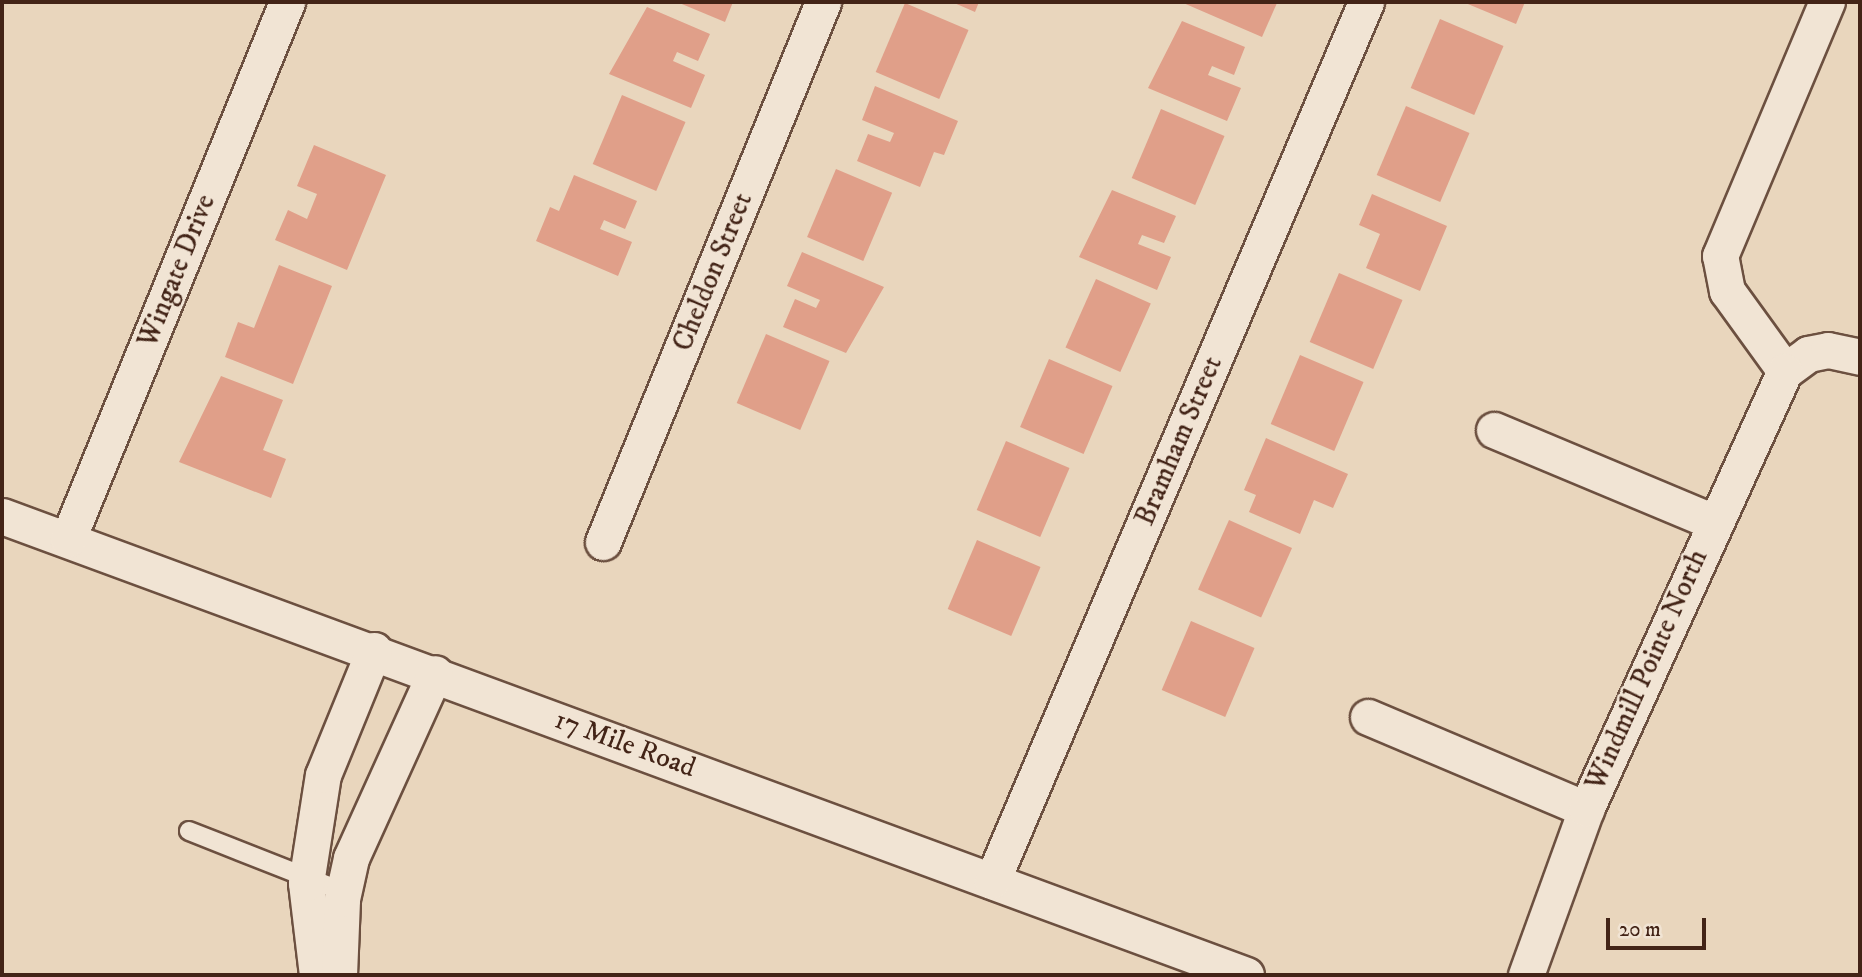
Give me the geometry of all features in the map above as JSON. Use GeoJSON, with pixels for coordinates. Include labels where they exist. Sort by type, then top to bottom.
{"type":"FeatureCollection","features":[{"type":"Feature","properties":{"kind":"street","name":"Wingate Drive"},"geometry":{"type":"LineString","coordinates":[[68,539],[287,2]]}},
{"type":"Feature","properties":{"kind":"street","name":"Cheldon Street"},"geometry":{"type":"LineString","coordinates":[[603,542],[822,2]]}},
{"type":"Feature","properties":{"kind":"street","name":"Bramham Street"},"geometry":{"type":"LineString","coordinates":[[992,881],[1366,2]]}},
{"type":"Feature","properties":{"kind":"street"},"geometry":{"type":"LineString","coordinates":[[1827,2],[1720,256],[1727,291],[1785,371],[1808,354],[1828,350],[1860,357]]}},
{"type":"Feature","properties":{"kind":"street","name":"Windmill Pointe North"},"geometry":{"type":"LineString","coordinates":[[1526,975],[1586,809],[1712,521],[1771,411],[1785,371]]}},
{"type":"Feature","properties":{"kind":"street"},"geometry":{"type":"LineString","coordinates":[[1494,430],[1712,521]]}},
{"type":"Feature","properties":{"kind":"street","name":"17 Mile Road"},"geometry":{"type":"LineString","coordinates":[[2,516],[374,650],[1246,975]]}},
{"type":"Feature","properties":{"kind":"street"},"geometry":{"type":"LineString","coordinates":[[317,975],[307,877],[323,775],[374,650]]}},
{"type":"Feature","properties":{"kind":"street"},"geometry":{"type":"LineString","coordinates":[[339,975],[344,892],[375,797],[435,673]]}},
{"type":"Feature","properties":{"kind":"street"},"geometry":{"type":"LineString","coordinates":[[1368,717],[1586,809]]}},
{"type":"Feature","properties":{"kind":"lane"},"geometry":{"type":"LineString","coordinates":[[189,831],[344,892]]}},
{"type":"Feature","properties":{"kind":"building"},"geometry":{"type":"Polygon","coordinates":[[[677,2],[733,2],[725,22],[677,2]]]}},
{"type":"Feature","properties":{"kind":"building"},"geometry":{"type":"Polygon","coordinates":[[[952,2],[979,2],[975,12],[952,2]]]}},
{"type":"Feature","properties":{"kind":"building"},"geometry":{"type":"Polygon","coordinates":[[[1181,2],[1274,2],[1277,3],[1262,37],[1181,2]]]}},
{"type":"Feature","properties":{"kind":"building"},"geometry":{"type":"Polygon","coordinates":[[[1463,2],[1525,2],[1516,24],[1463,2]]]}},
{"type":"Feature","properties":{"kind":"building"},"geometry":{"type":"Polygon","coordinates":[[[905,3],[969,30],[939,99],[876,72],[905,3]]]}},
{"type":"Feature","properties":{"kind":"building"},"geometry":{"type":"Polygon","coordinates":[[[647,7],[710,34],[698,61],[677,52],[673,61],[705,75],[691,108],[609,74],[647,7]]]}},
{"type":"Feature","properties":{"kind":"building"},"geometry":{"type":"Polygon","coordinates":[[[1440,19],[1504,46],[1474,115],[1411,88],[1440,19]]]}},
{"type":"Feature","properties":{"kind":"building"},"geometry":{"type":"Polygon","coordinates":[[[1182,21],[1245,47],[1234,75],[1212,66],[1208,75],[1241,88],[1227,121],[1148,88],[1182,21]]]}},
{"type":"Feature","properties":{"kind":"building"},"geometry":{"type":"Polygon","coordinates":[[[875,86],[958,121],[944,155],[934,152],[920,187],[857,161],[868,134],[890,142],[894,133],[862,120],[875,86]]]}},
{"type":"Feature","properties":{"kind":"building"},"geometry":{"type":"Polygon","coordinates":[[[622,95],[686,122],[656,191],[593,164],[622,95]]]}},
{"type":"Feature","properties":{"kind":"building"},"geometry":{"type":"Polygon","coordinates":[[[1406,106],[1470,133],[1440,202],[1377,175],[1406,106]]]}},
{"type":"Feature","properties":{"kind":"building"},"geometry":{"type":"Polygon","coordinates":[[[1161,109],[1225,136],[1195,205],[1132,178],[1161,109]]]}},
{"type":"Feature","properties":{"kind":"building"},"geometry":{"type":"Polygon","coordinates":[[[314,145],[386,175],[347,270],[275,240],[288,210],[307,219],[317,194],[297,186],[314,145]]]}},
{"type":"Feature","properties":{"kind":"building"},"geometry":{"type":"Polygon","coordinates":[[[836,169],[892,193],[863,261],[807,237],[836,169]]]}},
{"type":"Feature","properties":{"kind":"building"},"geometry":{"type":"Polygon","coordinates":[[[574,175],[637,201],[625,229],[604,220],[600,229],[632,242],[618,276],[536,241],[550,207],[559,211],[574,175]]]}},
{"type":"Feature","properties":{"kind":"building"},"geometry":{"type":"Polygon","coordinates":[[[1112,190],[1176,216],[1164,243],[1142,235],[1138,244],[1171,257],[1157,290],[1079,257],[1112,190]]]}},
{"type":"Feature","properties":{"kind":"building"},"geometry":{"type":"Polygon","coordinates":[[[1372,194],[1447,226],[1420,291],[1366,268],[1380,234],[1359,225],[1372,194]]]}},
{"type":"Feature","properties":{"kind":"building"},"geometry":{"type":"Polygon","coordinates":[[[802,252],[884,287],[846,353],[783,327],[795,299],[816,308],[820,300],[787,286],[802,252]]]}},
{"type":"Feature","properties":{"kind":"building"},"geometry":{"type":"Polygon","coordinates":[[[279,265],[332,286],[293,384],[225,357],[238,322],[254,328],[279,265]]]}},
{"type":"Feature","properties":{"kind":"building"},"geometry":{"type":"Polygon","coordinates":[[[1339,273],[1403,300],[1373,369],[1310,342],[1339,273]]]}},
{"type":"Feature","properties":{"kind":"building"},"geometry":{"type":"Polygon","coordinates":[[[1096,279],[1151,303],[1120,372],[1065,348],[1096,279]]]}},
{"type":"Feature","properties":{"kind":"building"},"geometry":{"type":"Polygon","coordinates":[[[766,334],[830,361],[800,430],[737,403],[766,334]]]}},
{"type":"Feature","properties":{"kind":"building"},"geometry":{"type":"Polygon","coordinates":[[[1300,355],[1364,382],[1334,451],[1271,424],[1300,355]]]}},
{"type":"Feature","properties":{"kind":"building"},"geometry":{"type":"Polygon","coordinates":[[[1049,359],[1113,386],[1084,454],[1020,427],[1049,359]]]}},
{"type":"Feature","properties":{"kind":"building"},"geometry":{"type":"Polygon","coordinates":[[[221,376],[283,400],[263,450],[286,459],[271,498],[179,462],[221,376]]]}},
{"type":"Feature","properties":{"kind":"building"},"geometry":{"type":"Polygon","coordinates":[[[1266,438],[1348,474],[1333,508],[1314,500],[1300,534],[1249,512],[1256,495],[1244,490],[1266,438]]]}},
{"type":"Feature","properties":{"kind":"building"},"geometry":{"type":"Polygon","coordinates":[[[1006,441],[1070,468],[1040,537],[977,510],[1006,441]]]}},
{"type":"Feature","properties":{"kind":"building"},"geometry":{"type":"Polygon","coordinates":[[[1229,520],[1292,548],[1261,617],[1198,589],[1229,520]]]}},
{"type":"Feature","properties":{"kind":"building"},"geometry":{"type":"Polygon","coordinates":[[[977,540],[1041,567],[1011,636],[948,609],[977,540]]]}},
{"type":"Feature","properties":{"kind":"building"},"geometry":{"type":"Polygon","coordinates":[[[1191,621],[1255,648],[1225,717],[1162,690],[1191,621]]]}}]}
